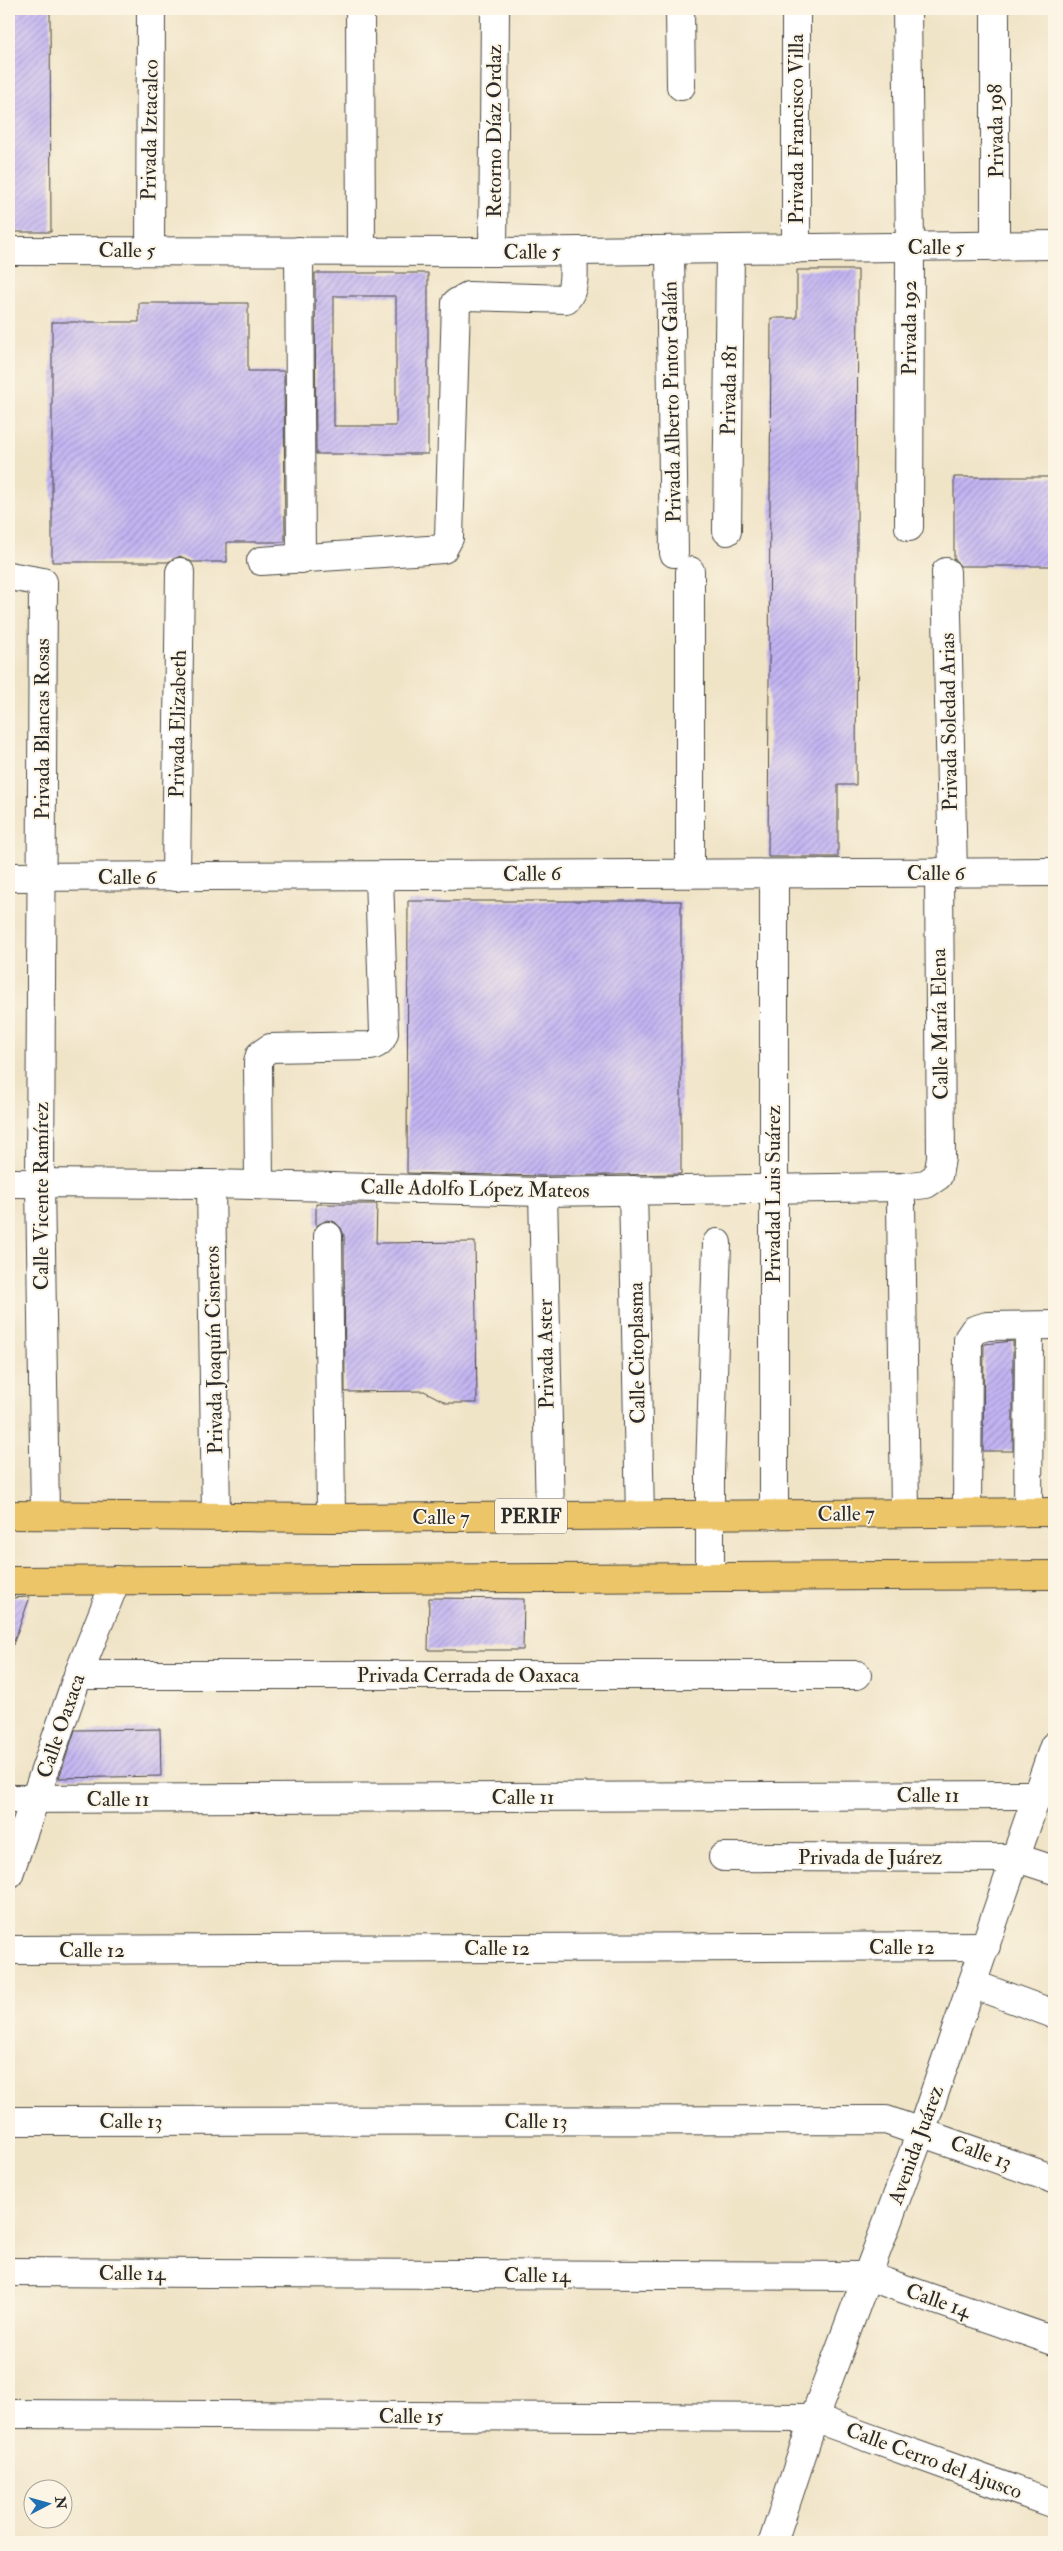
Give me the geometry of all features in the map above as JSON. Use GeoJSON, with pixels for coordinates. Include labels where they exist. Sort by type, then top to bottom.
{"type":"FeatureCollection","features":[{"type":"Feature","properties":{"kind":"main road","name":"Calle 7"},"geometry":{"type":"LineString","coordinates":[[9,1514],[331,1518],[1041,1512]]}},
{"type":"Feature","properties":{"kind":"main road"},"geometry":{"type":"LineString","coordinates":[[9,1581],[1054,1574]]}},
{"type":"Feature","properties":{"kind":"street","name":"Privada Iztacalco"},"geometry":{"type":"LineString","coordinates":[[150,250],[151,9]]}},
{"type":"Feature","properties":{"kind":"street"},"geometry":{"type":"LineString","coordinates":[[360,9],[361,251]]}},
{"type":"Feature","properties":{"kind":"street","name":"Retorno Díaz Ordaz"},"geometry":{"type":"LineString","coordinates":[[493,252],[495,9]]}},
{"type":"Feature","properties":{"kind":"street"},"geometry":{"type":"LineString","coordinates":[[680,9],[681,86]]}},
{"type":"Feature","properties":{"kind":"street","name":"Privada Francisco Villa"},"geometry":{"type":"LineString","coordinates":[[796,9],[796,249]]}},
{"type":"Feature","properties":{"kind":"street","name":"Privada 192"},"geometry":{"type":"LineString","coordinates":[[906,9],[910,247],[909,526]]}},
{"type":"Feature","properties":{"kind":"street","name":"Privada 198"},"geometry":{"type":"LineString","coordinates":[[995,15],[995,247]]}},
{"type":"Feature","properties":{"kind":"street","name":"Calle 5"},"geometry":{"type":"LineString","coordinates":[[9,251],[573,252],[1054,246]]}},
{"type":"Feature","properties":{"kind":"street","name":"Privada 181"},"geometry":{"type":"LineString","coordinates":[[727,531],[730,249]]}},
{"type":"Feature","properties":{"kind":"street","name":"Privada Alberto Pintor Galán"},"geometry":{"type":"LineString","coordinates":[[670,250],[682,562],[690,872]]}},
{"type":"Feature","properties":{"kind":"street"},"geometry":{"type":"LineString","coordinates":[[299,251],[301,559]]}},
{"type":"Feature","properties":{"kind":"street"},"geometry":{"type":"LineString","coordinates":[[261,561],[437,551],[447,544],[456,303],[468,296],[566,299],[573,288],[573,252]]}},
{"type":"Feature","properties":{"kind":"street","name":"Privada Elizabeth"},"geometry":{"type":"LineString","coordinates":[[176,876],[180,572]]}},
{"type":"Feature","properties":{"kind":"street","name":"Privada Soledad Arias"},"geometry":{"type":"LineString","coordinates":[[946,572],[946,873]]}},
{"type":"Feature","properties":{"kind":"street","name":"Privada Blancas Rosas"},"geometry":{"type":"LineString","coordinates":[[9,576],[43,582],[41,877]]}},
{"type":"Feature","properties":{"kind":"street","name":"Calle 6"},"geometry":{"type":"LineString","coordinates":[[9,877],[379,876],[690,872],[774,874],[1054,872]]}},
{"type":"Feature","properties":{"kind":"street","name":"Calle María Elena"},"geometry":{"type":"LineString","coordinates":[[938,1176],[941,1158],[946,873]]}},
{"type":"Feature","properties":{"kind":"street","name":"Privadad Luis Suárez"},"geometry":{"type":"LineString","coordinates":[[774,874],[772,1189],[774,1515]]}},
{"type":"Feature","properties":{"kind":"street"},"geometry":{"type":"LineString","coordinates":[[258,1185],[258,1062],[260,1055],[270,1048],[371,1046],[378,1044],[382,1039],[384,1032],[379,876]]}},
{"type":"Feature","properties":{"kind":"street","name":"Calle Vicente Ramírez"},"geometry":{"type":"LineString","coordinates":[[41,877],[40,1183],[45,1514]]}},
{"type":"Feature","properties":{"kind":"street","name":"Calle Adolfo López Mateos"},"geometry":{"type":"LineString","coordinates":[[9,1182],[211,1184],[543,1192],[903,1187],[926,1184],[938,1176]]}},
{"type":"Feature","properties":{"kind":"street","name":"Privada Joaquín Cisneros"},"geometry":{"type":"LineString","coordinates":[[211,1184],[216,1516]]}},
{"type":"Feature","properties":{"kind":"street","name":"Calle Citoplasma"},"geometry":{"type":"LineString","coordinates":[[633,1190],[640,1516]]}},
{"type":"Feature","properties":{"kind":"street","name":"Privada Aster"},"geometry":{"type":"LineString","coordinates":[[543,1192],[550,1516]]}},
{"type":"Feature","properties":{"kind":"street"},"geometry":{"type":"LineString","coordinates":[[901,1202],[905,1513]]}},
{"type":"Feature","properties":{"kind":"street"},"geometry":{"type":"LineString","coordinates":[[328,1236],[331,1518]]}},
{"type":"Feature","properties":{"kind":"street"},"geometry":{"type":"LineString","coordinates":[[710,1576],[712,1515],[710,1473],[717,1243]]}},
{"type":"Feature","properties":{"kind":"street"},"geometry":{"type":"LineString","coordinates":[[967,1512],[968,1339],[974,1330],[987,1326],[1041,1326],[1041,1512]]}},
{"type":"Feature","properties":{"kind":"street","name":"Calle Oaxaca"},"geometry":{"type":"LineString","coordinates":[[9,1874],[78,1675],[116,1580]]}},
{"type":"Feature","properties":{"kind":"street","name":"Privada Cerrada de Oaxaca"},"geometry":{"type":"LineString","coordinates":[[78,1675],[857,1675]]}},
{"type":"Feature","properties":{"kind":"street","name":"Avenida Juárez"},"geometry":{"type":"LineString","coordinates":[[773,2542],[814,2418],[921,2132],[1017,1858],[1054,1746]]}},
{"type":"Feature","properties":{"kind":"street","name":"Calle 11"},"geometry":{"type":"LineString","coordinates":[[9,1799],[1038,1795]]}},
{"type":"Feature","properties":{"kind":"street","name":"Privada de Juárez"},"geometry":{"type":"LineString","coordinates":[[723,1857],[1017,1858]]}},
{"type":"Feature","properties":{"kind":"street"},"geometry":{"type":"LineString","coordinates":[[1017,1858],[1054,1870]]}},
{"type":"Feature","properties":{"kind":"street","name":"Calle 12"},"geometry":{"type":"LineString","coordinates":[[9,1950],[986,1946]]}},
{"type":"Feature","properties":{"kind":"street"},"geometry":{"type":"LineString","coordinates":[[972,1984],[1054,2014]]}},
{"type":"Feature","properties":{"kind":"street","name":"Calle 13"},"geometry":{"type":"LineString","coordinates":[[9,2121],[886,2120],[1054,2179]]}},
{"type":"Feature","properties":{"kind":"street","name":"Calle 14"},"geometry":{"type":"LineString","coordinates":[[9,2272],[867,2276],[1054,2342]]}},
{"type":"Feature","properties":{"kind":"street","name":"Calle 15"},"geometry":{"type":"LineString","coordinates":[[9,2414],[814,2418]]}},
{"type":"Feature","properties":{"kind":"street","name":"Calle Cerro del Ajusco"},"geometry":{"type":"LineString","coordinates":[[814,2418],[1054,2504]]}},
{"type":"Feature","properties":{"kind":"building"},"geometry":{"type":"Polygon","coordinates":[[[9,9],[50,9],[51,232],[9,232],[9,9]]]}},
{"type":"Feature","properties":{"kind":"building"},"geometry":{"type":"Polygon","coordinates":[[[797,270],[858,270],[856,785],[838,785],[838,857],[768,857],[771,318],[797,318],[797,270]]]}},
{"type":"Feature","properties":{"kind":"building"},"geometry":{"type":"Polygon","coordinates":[[[315,273],[428,273],[428,454],[316,454],[315,273]],[[334,296],[334,426],[396,426],[396,296],[334,296]]]}},
{"type":"Feature","properties":{"kind":"building"},"geometry":{"type":"Polygon","coordinates":[[[139,303],[248,303],[248,371],[284,371],[285,542],[227,542],[227,562],[192,562],[180,556],[168,562],[52,562],[52,322],[139,322],[139,303]]]}},
{"type":"Feature","properties":{"kind":"building"},"geometry":{"type":"Polygon","coordinates":[[[954,477],[1054,477],[1054,566],[960,566],[954,558],[954,477]]]}},
{"type":"Feature","properties":{"kind":"building"},"geometry":{"type":"Polygon","coordinates":[[[408,901],[681,901],[681,1174],[543,1176],[407,1173],[408,901]]]}},
{"type":"Feature","properties":{"kind":"building"},"geometry":{"type":"Polygon","coordinates":[[[316,1204],[377,1204],[376,1243],[475,1242],[477,1403],[447,1403],[424,1391],[345,1392],[344,1235],[341,1228],[335,1222],[327,1220],[316,1226],[316,1204]]]}},
{"type":"Feature","properties":{"kind":"building"},"geometry":{"type":"Polygon","coordinates":[[[1013,1341],[1013,1451],[983,1451],[984,1344],[1013,1341]]]}},
{"type":"Feature","properties":{"kind":"building"},"geometry":{"type":"Polygon","coordinates":[[[30,1597],[11,1650],[9,1650],[9,1598],[30,1597]]]}},
{"type":"Feature","properties":{"kind":"building"},"geometry":{"type":"Polygon","coordinates":[[[429,1598],[524,1599],[523,1650],[428,1650],[429,1598]]]}},
{"type":"Feature","properties":{"kind":"building"},"geometry":{"type":"Polygon","coordinates":[[[160,1729],[161,1776],[59,1778],[75,1730],[160,1729]]]}}]}
